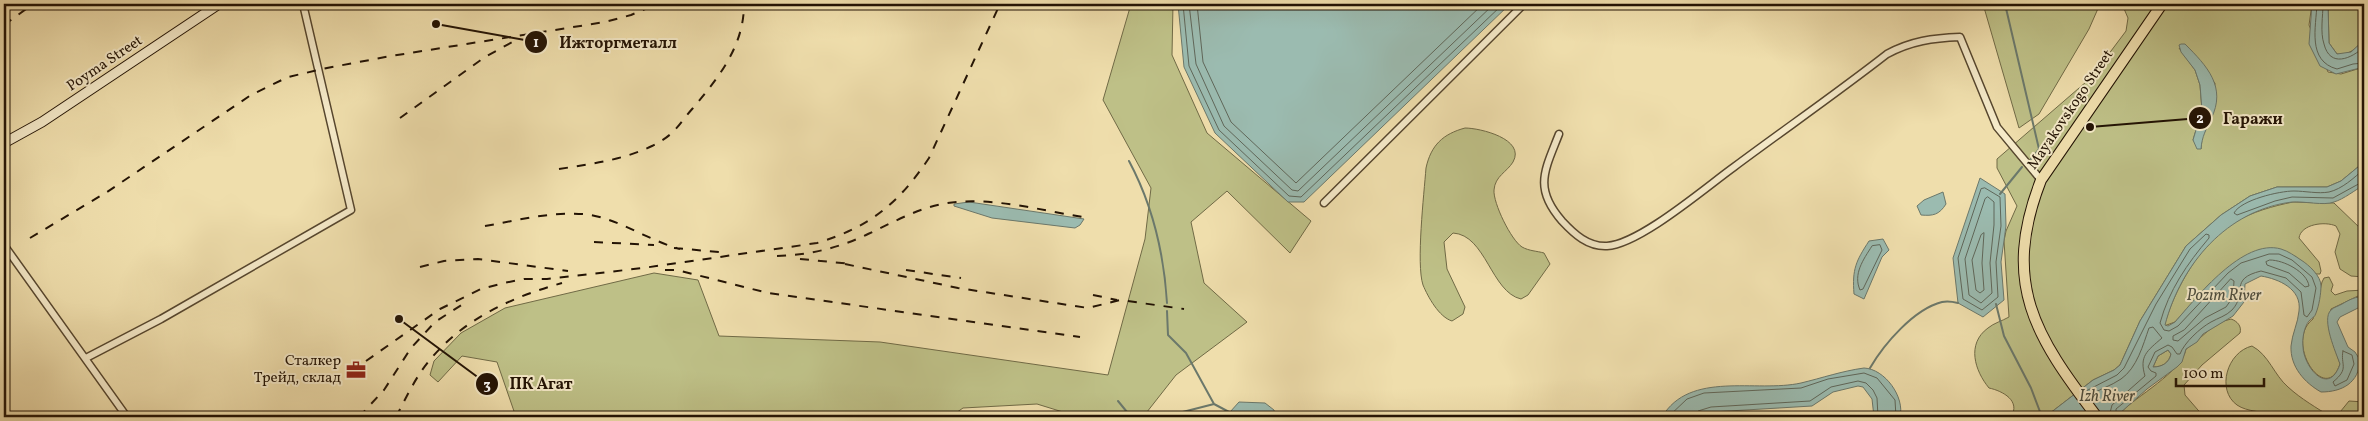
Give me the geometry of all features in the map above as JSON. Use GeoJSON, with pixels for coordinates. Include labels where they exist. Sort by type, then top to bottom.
{"type":"FeatureCollection","features":[{"type":"Feature","properties":{"kind":"main road","name":"Poyma Street"},"geometry":{"type":"LineString","coordinates":[[4,143],[42,122],[219,4]]}},
{"type":"Feature","properties":{"kind":"main road","name":"Mayakovskogo Street"},"geometry":{"type":"LineString","coordinates":[[2096,417],[2049,352],[2036,325],[2028,304],[2024,279],[2024,236],[2033,200],[2041,180],[2162,4]]}},
{"type":"Feature","properties":{"kind":"street"},"geometry":{"type":"LineString","coordinates":[[86,358],[96,355],[145,328],[351,210],[303,4]]}},
{"type":"Feature","properties":{"kind":"street"},"geometry":{"type":"LineString","coordinates":[[1324,203],[1524,4]]}},
{"type":"Feature","properties":{"kind":"street"},"geometry":{"type":"LineString","coordinates":[[1559,134],[1543,175],[1548,199],[1556,214],[1572,232],[1588,243],[1606,246],[1622,242],[1672,214],[1887,54],[1904,45],[1922,40],[1960,37],[1997,127],[2041,180]]}},
{"type":"Feature","properties":{"kind":"street"},"geometry":{"type":"LineString","coordinates":[[4,245],[127,417]]}},
{"type":"Feature","properties":{"kind":"green space"},"geometry":{"type":"Polygon","coordinates":[[[1131,4],[1173,4],[1172,55],[1207,133],[1311,221],[1290,253],[1227,191],[1191,222],[1204,283],[1247,322],[1176,375],[1143,417],[1079,417],[1037,404],[963,408],[950,417],[516,417],[497,362],[462,356],[438,382],[430,375],[434,361],[461,333],[505,308],[654,273],[698,280],[719,336],[880,342],[1108,375],[1145,239],[1151,188],[1103,100],[1131,4]]]}},
{"type":"Feature","properties":{"kind":"green space"},"geometry":{"type":"Polygon","coordinates":[[[1983,4],[2100,4],[2089,29],[2039,114],[2019,128],[1983,4]]]}},
{"type":"Feature","properties":{"kind":"green space"},"geometry":{"type":"Polygon","coordinates":[[[2122,4],[2312,4],[2309,25],[2328,72],[2341,74],[2364,67],[2364,162],[2341,181],[2327,187],[2277,187],[2250,196],[2221,215],[2186,246],[2140,321],[2120,365],[2093,380],[2045,417],[2011,417],[2014,411],[2012,402],[2005,394],[1989,388],[1980,374],[1975,358],[1977,342],[1981,334],[1990,326],[2009,317],[2004,241],[2006,231],[2017,206],[1997,168],[1997,159],[2086,82],[2126,31],[2128,18],[2122,4]],[[2179,48],[2195,70],[2200,85],[2202,110],[2193,140],[2201,149],[2202,137],[2211,119],[2215,83],[2179,48]]]}},
{"type":"Feature","properties":{"kind":"green space"},"geometry":{"type":"Polygon","coordinates":[[[2328,4],[2364,4],[2364,40],[2349,53],[2337,54],[2329,43],[2328,4]]]}},
{"type":"Feature","properties":{"kind":"green space"},"geometry":{"type":"Polygon","coordinates":[[[1465,128],[1481,130],[1500,136],[1513,147],[1515,154],[1513,162],[1495,185],[1494,196],[1496,203],[1508,229],[1518,243],[1522,247],[1544,253],[1550,264],[1528,295],[1521,299],[1511,294],[1502,286],[1473,243],[1464,236],[1453,233],[1444,242],[1447,269],[1465,307],[1463,314],[1452,321],[1438,311],[1423,285],[1420,262],[1421,228],[1426,168],[1431,153],[1444,137],[1465,128]]]}},
{"type":"Feature","properties":{"kind":"green space"},"geometry":{"type":"Polygon","coordinates":[[[2293,202],[2334,203],[2361,229],[2364,239],[2364,277],[2351,276],[2340,269],[2335,252],[2340,234],[2336,226],[2326,224],[2314,225],[2304,230],[2299,238],[2319,262],[2320,274],[2316,274],[2295,256],[2210,283],[2175,322],[2164,326],[2182,282],[2190,268],[2211,241],[2223,230],[2248,215],[2293,202]]]}},
{"type":"Feature","properties":{"kind":"green space"},"geometry":{"type":"Polygon","coordinates":[[[2329,277],[2333,285],[2331,291],[2335,295],[2347,291],[2364,290],[2364,297],[2358,296],[2331,309],[2330,330],[2340,364],[2334,375],[2326,378],[2317,375],[2310,366],[2305,355],[2303,342],[2305,329],[2313,319],[2322,282],[2324,278],[2329,277]]]}},
{"type":"Feature","properties":{"kind":"green space"},"geometry":{"type":"Polygon","coordinates":[[[2231,319],[2238,324],[2240,333],[2202,365],[2184,385],[2185,395],[2204,417],[2126,417],[2119,414],[2168,375],[2183,358],[2186,349],[2218,324],[2231,319]]]}},
{"type":"Feature","properties":{"kind":"green space"},"geometry":{"type":"Polygon","coordinates":[[[2252,346],[2263,355],[2288,387],[2331,417],[2281,417],[2276,414],[2246,409],[2237,405],[2227,390],[2227,372],[2236,356],[2252,346]]]}},
{"type":"Feature","properties":{"kind":"green space"},"geometry":{"type":"Polygon","coordinates":[[[2168,350],[2171,354],[2167,362],[2153,367],[2158,356],[2168,350]]]}},
{"type":"Feature","properties":{"kind":"green space"},"geometry":{"type":"Polygon","coordinates":[[[2349,401],[2364,402],[2364,417],[2336,417],[2349,401]]]}},
{"type":"Feature","properties":{"kind":"water"},"geometry":{"type":"Polygon","coordinates":[[[1178,4],[1510,4],[1304,202],[1288,202],[1215,133],[1184,67],[1178,4]]]}},
{"type":"Feature","properties":{"kind":"water"},"geometry":{"type":"Polygon","coordinates":[[[2312,4],[2328,4],[2329,43],[2337,54],[2351,52],[2364,40],[2364,67],[2336,74],[2320,66],[2309,44],[2312,4]]]}},
{"type":"Feature","properties":{"kind":"water"},"geometry":{"type":"Polygon","coordinates":[[[2185,44],[2201,60],[2216,87],[2215,107],[2203,137],[2201,149],[2197,149],[2193,140],[2202,110],[2200,85],[2195,70],[2181,52],[2179,45],[2185,44]]]}},
{"type":"Feature","properties":{"kind":"water"},"geometry":{"type":"Polygon","coordinates":[[[2364,162],[2364,185],[2338,201],[2330,203],[2292,202],[2269,207],[2247,216],[2227,228],[2195,261],[2182,281],[2165,325],[2168,326],[2175,322],[2208,285],[2237,261],[2252,252],[2266,248],[2281,249],[2308,265],[2317,275],[2320,282],[2317,310],[2315,316],[2306,326],[2303,340],[2304,355],[2312,370],[2318,376],[2324,379],[2330,378],[2335,374],[2340,364],[2328,328],[2328,314],[2332,309],[2350,300],[2364,297],[2364,305],[2340,317],[2337,322],[2348,347],[2355,352],[2360,360],[2356,375],[2348,385],[2329,392],[2321,392],[2309,384],[2300,374],[2291,354],[2299,311],[2297,297],[2288,286],[2261,276],[2245,284],[2244,302],[2233,316],[2203,334],[2197,342],[2186,349],[2182,362],[2177,367],[2147,389],[2119,414],[2126,417],[2045,417],[2093,380],[2120,365],[2140,321],[2186,246],[2221,215],[2250,196],[2277,187],[2327,187],[2341,181],[2364,162]],[[2168,350],[2158,356],[2153,367],[2165,364],[2171,354],[2168,350]]]}},
{"type":"Feature","properties":{"kind":"water"},"geometry":{"type":"Polygon","coordinates":[[[1980,178],[2005,194],[2006,226],[2001,262],[2004,300],[1983,317],[1958,303],[1953,258],[1980,178]]]}},
{"type":"Feature","properties":{"kind":"water"},"geometry":{"type":"Polygon","coordinates":[[[1943,192],[1946,204],[1941,210],[1932,215],[1921,215],[1917,206],[1924,200],[1943,192]]]}},
{"type":"Feature","properties":{"kind":"water"},"geometry":{"type":"Polygon","coordinates":[[[969,202],[1084,219],[1075,228],[992,218],[954,206],[954,204],[969,202]]]}},
{"type":"Feature","properties":{"kind":"water"},"geometry":{"type":"Polygon","coordinates":[[[1883,239],[1889,250],[1882,257],[1864,299],[1854,294],[1854,272],[1861,254],[1869,241],[1883,239]]]}},
{"type":"Feature","properties":{"kind":"water"},"geometry":{"type":"Polygon","coordinates":[[[1864,368],[1879,373],[1892,385],[1901,409],[1900,417],[1874,417],[1872,399],[1863,387],[1858,386],[1833,392],[1812,406],[1712,412],[1694,417],[1662,417],[1674,402],[1689,393],[1706,388],[1801,383],[1864,368]]]}},
{"type":"Feature","properties":{"kind":"water"},"geometry":{"type":"Polygon","coordinates":[[[1239,402],[1265,403],[1274,410],[1275,417],[1231,417],[1230,412],[1239,402]]]}},
{"type":"Feature","properties":{"kind":"waterway"},"geometry":{"type":"LineString","coordinates":[[2005,4],[2039,149],[2031,159]]}},
{"type":"Feature","properties":{"kind":"waterway"},"geometry":{"type":"LineString","coordinates":[[1129,161],[1144,194],[1156,230],[1163,266],[1167,303]]}},
{"type":"Feature","properties":{"kind":"waterway"},"geometry":{"type":"LineString","coordinates":[[2000,194],[2022,167]]}},
{"type":"Feature","properties":{"kind":"waterway"},"geometry":{"type":"LineString","coordinates":[[1870,368],[1892,338],[1921,312],[1942,302],[1958,303]]}},
{"type":"Feature","properties":{"kind":"waterway"},"geometry":{"type":"LineString","coordinates":[[1996,304],[2004,336],[2031,388],[2042,417]]}},
{"type":"Feature","properties":{"kind":"waterway"},"geometry":{"type":"LineString","coordinates":[[1167,311],[1168,335],[1186,353],[1214,404]]}},
{"type":"Feature","properties":{"kind":"waterway"},"geometry":{"type":"LineString","coordinates":[[1118,401],[1127,412],[1142,417]]}},
{"type":"Feature","properties":{"kind":"waterway"},"geometry":{"type":"LineString","coordinates":[[1163,417],[1214,404],[1231,413]]}},
{"type":"Feature","properties":{"kind":"railway"},"geometry":{"type":"LineString","coordinates":[[4,25],[33,4]]}},
{"type":"Feature","properties":{"kind":"railway"},"geometry":{"type":"LineString","coordinates":[[30,238],[107,192],[251,95],[288,77],[391,56],[605,22],[631,15],[657,4]]}},
{"type":"Feature","properties":{"kind":"railway"},"geometry":{"type":"LineString","coordinates":[[559,169],[630,155],[660,142],[671,133],[721,73],[740,34],[744,4]]}},
{"type":"Feature","properties":{"kind":"railway"},"geometry":{"type":"LineString","coordinates":[[366,361],[440,309],[481,289],[524,279],[547,279],[643,268],[817,243],[836,237],[868,221],[882,211],[906,188],[929,158],[1000,4]]}},
{"type":"Feature","properties":{"kind":"railway"},"geometry":{"type":"LineString","coordinates":[[400,118],[485,57],[516,40]]}},
{"type":"Feature","properties":{"kind":"railway"},"geometry":{"type":"LineString","coordinates":[[777,256],[801,254],[835,247],[923,209],[942,204],[978,201],[1034,208],[1089,218]]}},
{"type":"Feature","properties":{"kind":"railway"},"geometry":{"type":"LineString","coordinates":[[485,226],[551,215],[591,215],[613,221],[680,249]]}},
{"type":"Feature","properties":{"kind":"railway"},"geometry":{"type":"LineString","coordinates":[[594,242],[654,245]]}},
{"type":"Feature","properties":{"kind":"railway"},"geometry":{"type":"LineString","coordinates":[[674,248],[719,252]]}},
{"type":"Feature","properties":{"kind":"railway"},"geometry":{"type":"LineString","coordinates":[[420,267],[444,261],[478,259],[568,271]]}},
{"type":"Feature","properties":{"kind":"railway"},"geometry":{"type":"LineString","coordinates":[[800,259],[852,264]]}},
{"type":"Feature","properties":{"kind":"railway"},"geometry":{"type":"LineString","coordinates":[[845,264],[958,288],[1088,308],[1120,300],[1184,309]]}},
{"type":"Feature","properties":{"kind":"railway"},"geometry":{"type":"LineString","coordinates":[[665,270],[677,270],[768,293],[1080,337]]}},
{"type":"Feature","properties":{"kind":"railway"},"geometry":{"type":"LineString","coordinates":[[906,270],[961,278]]}},
{"type":"Feature","properties":{"kind":"railway"},"geometry":{"type":"LineString","coordinates":[[396,417],[411,388],[429,361],[457,333],[489,312],[507,303],[562,283]]}},
{"type":"Feature","properties":{"kind":"railway"},"geometry":{"type":"LineString","coordinates":[[1093,295],[1117,300]]}},
{"type":"Feature","properties":{"kind":"railway"},"geometry":{"type":"LineString","coordinates":[[359,417],[384,390],[411,348],[435,322],[463,304]]}},
{"type":"Feature","properties":{"kind":"place","name":"Ижторгметалл"},"geometry":{"type":"Point","coordinates":[436,24]}},
{"type":"Feature","properties":{"kind":"place","name":"Гаражи"},"geometry":{"type":"Point","coordinates":[2090,127]}},
{"type":"Feature","properties":{"kind":"place","name":"ПК Агат"},"geometry":{"type":"Point","coordinates":[399,319]}},
{"type":"Feature","properties":{"kind":"place","name":"Сталкер Трейд, склад"},"geometry":{"type":"Point","coordinates":[356,370]}},
{"type":"Feature","properties":{"kind":"water label","name":"Pozim River"},"geometry":{"type":"Point","coordinates":[2224,296]}},
{"type":"Feature","properties":{"kind":"water label","name":"Izh River"},"geometry":{"type":"Point","coordinates":[2107,397]}}]}
